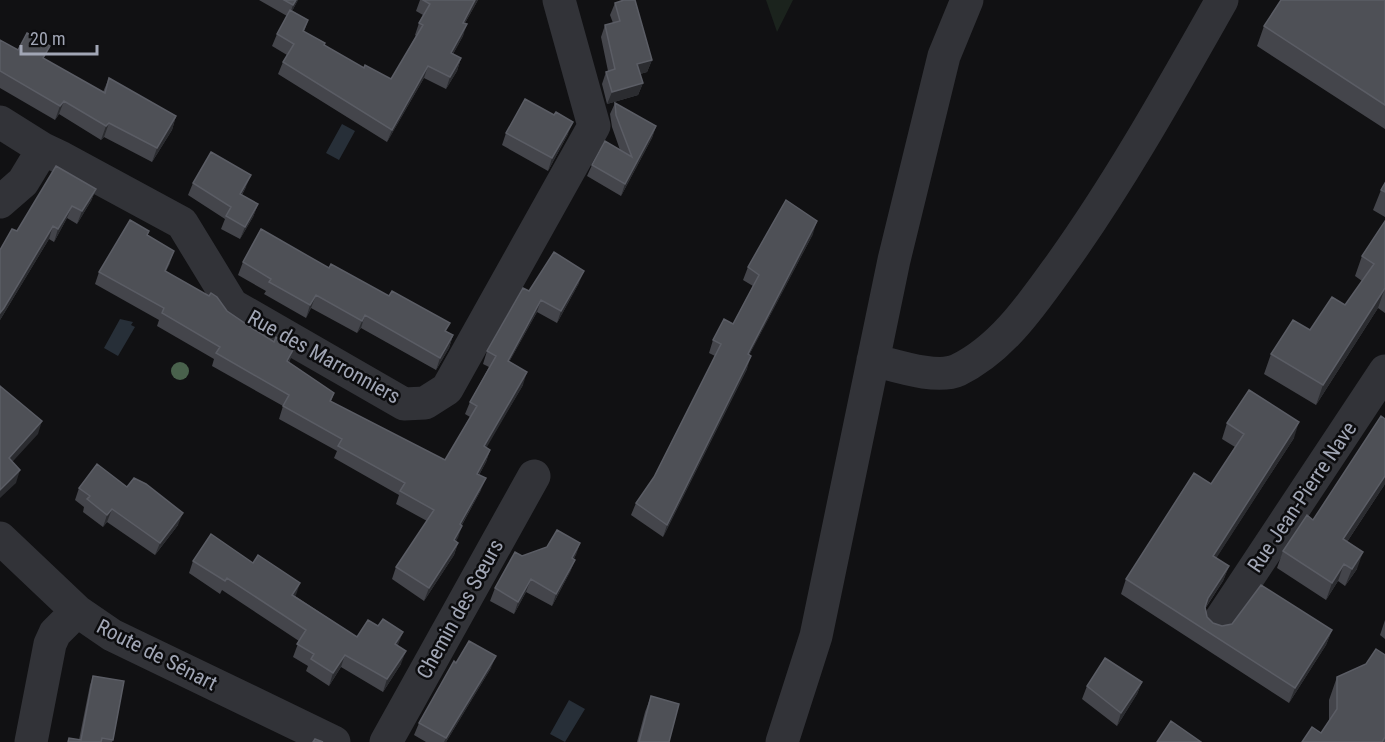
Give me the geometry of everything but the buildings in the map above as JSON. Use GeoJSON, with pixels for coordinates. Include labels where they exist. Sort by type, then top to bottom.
{"type":"FeatureCollection","features":[{"type":"Feature","properties":{"kind":"street","name":"Rue des Marronniers"},"geometry":{"type":"LineString","coordinates":[[0,122],[43,149],[182,224],[232,305],[404,404],[425,403],[447,389],[594,126],[559,0]]}},
{"type":"Feature","properties":{"kind":"street"},"geometry":{"type":"LineString","coordinates":[[782,742],[816,636],[894,260],[944,56],[967,0]]}},
{"type":"Feature","properties":{"kind":"street"},"geometry":{"type":"LineString","coordinates":[[873,360],[922,372],[955,372],[990,350],[1035,299],[1093,219],[1151,126],[1222,0]]}},
{"type":"Feature","properties":{"kind":"street"},"geometry":{"type":"LineString","coordinates":[[0,202],[23,182],[43,149]]}},
{"type":"Feature","properties":{"kind":"street","name":"Rue Jean-Pierre Nave"},"geometry":{"type":"LineString","coordinates":[[1218,622],[1384,355]]}},
{"type":"Feature","properties":{"kind":"street","name":"Chemin des Sœurs"},"geometry":{"type":"LineString","coordinates":[[386,742],[534,476]]}},
{"type":"Feature","properties":{"kind":"street","name":"Route de Sénart"},"geometry":{"type":"LineString","coordinates":[[0,538],[77,611],[112,635],[334,742]]}},
{"type":"Feature","properties":{"kind":"street"},"geometry":{"type":"LineString","coordinates":[[31,742],[50,644],[55,633],[77,611]]}},
{"type":"Feature","properties":{"kind":"shaded area"},"geometry":{"type":"Polygon","coordinates":[[[766,0],[793,0],[777,32],[766,0]]]}},
{"type":"Feature","properties":{"kind":"shaded area"},"geometry":{"type":"Polygon","coordinates":[[[342,124],[355,131],[339,160],[326,153],[342,124]]]}},
{"type":"Feature","properties":{"kind":"shaded area"},"geometry":{"type":"Polygon","coordinates":[[[120,319],[133,322],[131,325],[135,327],[118,356],[104,348],[120,319]]]}},
{"type":"Feature","properties":{"kind":"shaded area"},"geometry":{"type":"Polygon","coordinates":[[[569,700],[585,709],[565,742],[550,734],[569,700]]]}}]}
